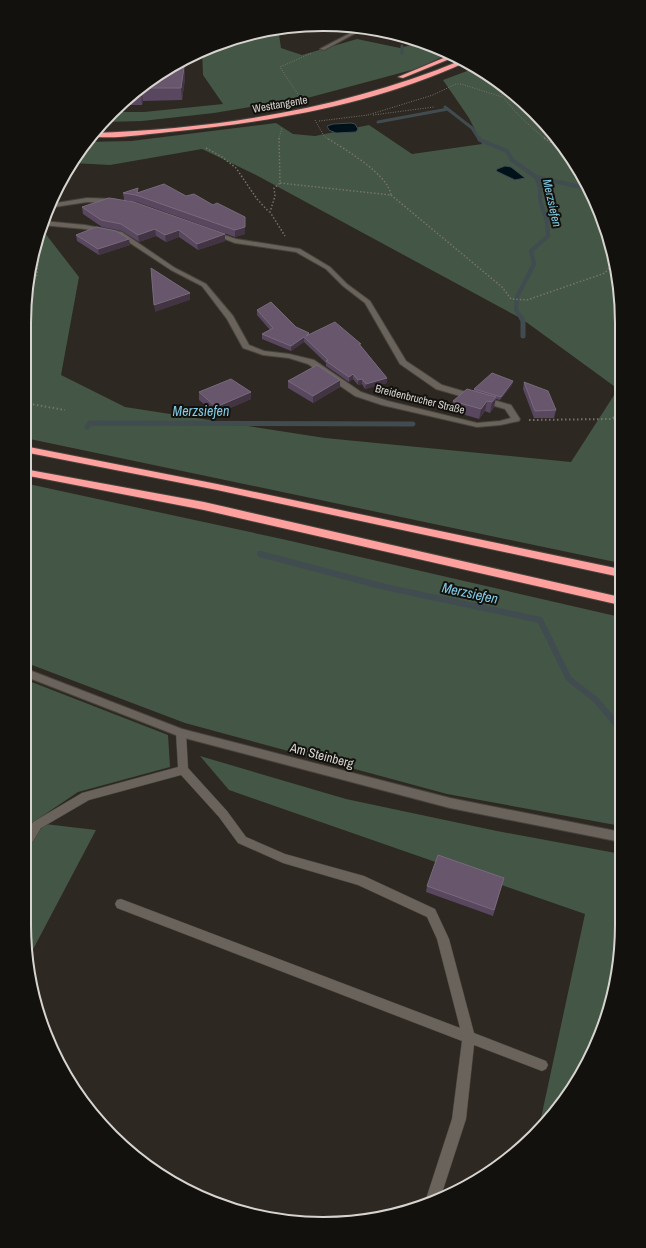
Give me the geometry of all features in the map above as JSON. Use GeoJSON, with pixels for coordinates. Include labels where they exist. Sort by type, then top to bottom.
{"type":"FeatureCollection","features":[{"type":"Feature","properties":{"kind":"highway"},"geometry":{"type":"LineString","coordinates":[[396,79],[447,58]]}},
{"type":"Feature","properties":{"kind":"highway","name":"Westtangente"},"geometry":{"type":"LineString","coordinates":[[99,134],[192,128],[287,114],[347,101],[387,90],[424,78],[457,64]]}},
{"type":"Feature","properties":{"kind":"highway","name":"Westtangente"},"geometry":{"type":"LineString","coordinates":[[107,127],[144,125],[229,116],[309,102],[357,91]]}},
{"type":"Feature","properties":{"kind":"highway"},"geometry":{"type":"LineString","coordinates":[[31,449],[225,488],[615,572]]}},
{"type":"Feature","properties":{"kind":"highway"},"geometry":{"type":"LineString","coordinates":[[31,473],[204,506],[615,600]]}},
{"type":"Feature","properties":{"kind":"street"},"geometry":{"type":"LineString","coordinates":[[322,49],[354,33]]}},
{"type":"Feature","properties":{"kind":"street"},"geometry":{"type":"LineString","coordinates":[[56,205],[87,200],[120,202]]}},
{"type":"Feature","properties":{"kind":"street","name":"Breidenbrucher Straße"},"geometry":{"type":"LineString","coordinates":[[48,223],[85,227],[120,233],[174,269],[204,285],[230,318],[246,346],[263,353],[289,356],[311,362],[358,394],[385,403],[477,425],[500,423],[516,419],[508,408],[439,387],[403,362],[368,302],[346,285],[328,268],[296,250]]}},
{"type":"Feature","properties":{"kind":"street"},"geometry":{"type":"LineString","coordinates":[[206,230],[235,241],[296,250]]}},
{"type":"Feature","properties":{"kind":"street","name":"Am Steinberg"},"geometry":{"type":"LineString","coordinates":[[31,675],[181,733],[450,803],[615,836]]}},
{"type":"Feature","properties":{"kind":"lane"},"geometry":{"type":"LineString","coordinates":[[181,733],[183,770],[223,814],[242,840],[283,858],[360,880],[431,913],[443,938],[469,1037],[459,1119],[434,1195]]}},
{"type":"Feature","properties":{"kind":"lane"},"geometry":{"type":"LineString","coordinates":[[31,835],[37,825],[86,796],[183,770]]}},
{"type":"Feature","properties":{"kind":"lane"},"geometry":{"type":"LineString","coordinates":[[121,904],[542,1065]]}},
{"type":"Feature","properties":{"kind":"path"},"geometry":{"type":"LineString","coordinates":[[299,96],[280,67],[322,49]]}},
{"type":"Feature","properties":{"kind":"path"},"geometry":{"type":"LineString","coordinates":[[368,115],[433,95],[456,84],[461,84],[502,98]]}},
{"type":"Feature","properties":{"kind":"path"},"geometry":{"type":"LineString","coordinates":[[497,88],[502,98],[537,133],[555,145]]}},
{"type":"Feature","properties":{"kind":"path"},"geometry":{"type":"LineString","coordinates":[[391,194],[390,188],[369,166],[324,136],[316,122],[434,107]]}},
{"type":"Feature","properties":{"kind":"path"},"geometry":{"type":"LineString","coordinates":[[280,183],[279,139],[282,127]]}},
{"type":"Feature","properties":{"kind":"path"},"geometry":{"type":"LineString","coordinates":[[206,148],[222,157],[236,168],[257,199],[270,212],[296,250]]}},
{"type":"Feature","properties":{"kind":"path"},"geometry":{"type":"LineString","coordinates":[[270,212],[275,196],[274,188],[280,183],[371,194],[391,194],[502,287],[511,299],[526,300],[604,273],[609,267]]}},
{"type":"Feature","properties":{"kind":"path"},"geometry":{"type":"LineString","coordinates":[[34,280],[37,275],[38,262]]}},
{"type":"Feature","properties":{"kind":"path"},"geometry":{"type":"LineString","coordinates":[[31,404],[65,410]]}},
{"type":"Feature","properties":{"kind":"path"},"geometry":{"type":"LineString","coordinates":[[612,419],[615,414]]}},
{"type":"Feature","properties":{"kind":"path"},"geometry":{"type":"LineString","coordinates":[[516,419],[615,418]]}},
{"type":"Feature","properties":{"kind":"green space"},"geometry":{"type":"Polygon","coordinates":[[[279,34],[281,48],[302,55],[357,39],[400,48],[412,45],[443,57],[419,68],[311,97],[214,113],[142,121],[112,122],[122,112],[144,112],[223,104],[203,75],[202,57],[229,46],[279,34]]]}},
{"type":"Feature","properties":{"kind":"green space"},"geometry":{"type":"Polygon","coordinates":[[[469,70],[501,91],[516,103],[543,130],[555,145],[576,177],[600,229],[613,285],[615,323],[615,387],[522,319],[256,175],[202,149],[110,165],[79,163],[94,142],[131,141],[276,123],[293,134],[315,136],[369,125],[412,154],[482,144],[469,118],[443,80],[469,70]]]}},
{"type":"Feature","properties":{"kind":"green space"},"geometry":{"type":"Polygon","coordinates":[[[45,233],[79,277],[61,375],[125,407],[325,438],[571,462],[615,394],[615,562],[31,439],[31,323],[33,285],[45,233]]]}},
{"type":"Feature","properties":{"kind":"green space"},"geometry":{"type":"Polygon","coordinates":[[[31,485],[282,539],[615,616],[615,825],[447,794],[185,723],[31,665],[31,485]]]}},
{"type":"Feature","properties":{"kind":"green space"},"geometry":{"type":"Polygon","coordinates":[[[31,682],[168,735],[170,767],[78,792],[31,824],[31,682]]]}},
{"type":"Feature","properties":{"kind":"green space"},"geometry":{"type":"Polygon","coordinates":[[[200,756],[346,799],[497,831],[615,853],[615,925],[613,963],[605,1001],[593,1037],[576,1071],[555,1103],[543,1118],[541,1120],[585,914],[229,790],[200,756]]]}},
{"type":"Feature","properties":{"kind":"green space"},"geometry":{"type":"Polygon","coordinates":[[[45,824],[96,830],[32,951],[31,925],[31,841],[45,824]]]}},
{"type":"Feature","properties":{"kind":"shaded area"},"geometry":{"type":"Polygon","coordinates":[[[333,124],[355,124],[358,129],[356,132],[336,133],[329,130],[327,126],[333,124]]]}},
{"type":"Feature","properties":{"kind":"shaded area"},"geometry":{"type":"Polygon","coordinates":[[[505,166],[511,167],[525,178],[515,180],[496,171],[497,169],[505,166]]]}},
{"type":"Feature","properties":{"kind":"building"},"geometry":{"type":"Polygon","coordinates":[[[184,66],[181,88],[149,88],[184,66]]]}},
{"type":"Feature","properties":{"kind":"building"},"geometry":{"type":"Polygon","coordinates":[[[164,184],[186,196],[194,194],[213,205],[217,203],[245,217],[245,227],[235,230],[136,195],[123,193],[138,188],[137,193],[164,184]]]}},
{"type":"Feature","properties":{"kind":"building"},"geometry":{"type":"Polygon","coordinates":[[[109,198],[134,202],[225,234],[197,244],[179,230],[165,235],[155,229],[138,235],[121,224],[101,220],[82,207],[109,198]]]}},
{"type":"Feature","properties":{"kind":"building"},"geometry":{"type":"Polygon","coordinates":[[[96,227],[116,231],[129,239],[98,249],[76,235],[96,227]]]}},
{"type":"Feature","properties":{"kind":"building"},"geometry":{"type":"Polygon","coordinates":[[[151,268],[190,293],[154,305],[151,268]]]}},
{"type":"Feature","properties":{"kind":"building"},"geometry":{"type":"Polygon","coordinates":[[[271,302],[296,327],[309,333],[306,336],[335,322],[361,344],[359,344],[387,378],[366,384],[362,379],[358,380],[353,374],[349,377],[326,361],[328,360],[304,337],[291,346],[262,334],[273,328],[257,310],[271,302]]]}},
{"type":"Feature","properties":{"kind":"building"},"geometry":{"type":"Polygon","coordinates":[[[317,365],[340,380],[313,396],[288,381],[317,365]]]}},
{"type":"Feature","properties":{"kind":"building"},"geometry":{"type":"Polygon","coordinates":[[[492,373],[513,381],[501,397],[474,389],[492,373]]]}},
{"type":"Feature","properties":{"kind":"building"},"geometry":{"type":"Polygon","coordinates":[[[231,379],[251,392],[216,407],[199,392],[231,379]]]}},
{"type":"Feature","properties":{"kind":"building"},"geometry":{"type":"Polygon","coordinates":[[[524,382],[548,391],[556,410],[535,411],[524,382]]]}},
{"type":"Feature","properties":{"kind":"building"},"geometry":{"type":"Polygon","coordinates":[[[467,389],[496,397],[492,402],[487,401],[481,409],[453,401],[467,389]]]}},
{"type":"Feature","properties":{"kind":"building"},"geometry":{"type":"Polygon","coordinates":[[[438,855],[504,878],[494,910],[427,886],[438,855]]]}},
{"type":"Feature","properties":{"kind":"waterway","name":"Merzsiefen"},"geometry":{"type":"LineString","coordinates":[[402,46],[402,53]]}},
{"type":"Feature","properties":{"kind":"waterway"},"geometry":{"type":"LineString","coordinates":[[378,122],[448,109]]}},
{"type":"Feature","properties":{"kind":"waterway","name":"Merzsiefen"},"geometry":{"type":"LineString","coordinates":[[448,109],[472,128],[479,139]]}},
{"type":"Feature","properties":{"kind":"waterway","name":"Merzsiefen"},"geometry":{"type":"LineString","coordinates":[[479,138],[480,140],[507,151],[512,160],[536,177]]}},
{"type":"Feature","properties":{"kind":"waterway","name":"Merzsiefen"},"geometry":{"type":"LineString","coordinates":[[521,318],[516,310],[517,297],[534,264],[531,251],[548,236],[547,222],[540,200],[540,187],[536,177]]}},
{"type":"Feature","properties":{"kind":"waterway"},"geometry":{"type":"LineString","coordinates":[[536,177],[581,187]]}},
{"type":"Feature","properties":{"kind":"waterway","name":"Merzsiefen"},"geometry":{"type":"LineString","coordinates":[[521,317],[523,321],[523,336]]}},
{"type":"Feature","properties":{"kind":"waterway","name":"Merzsiefen"},"geometry":{"type":"LineString","coordinates":[[87,427],[90,423],[413,424]]}},
{"type":"Feature","properties":{"kind":"waterway","name":"Merzsiefen"},"geometry":{"type":"LineString","coordinates":[[260,554],[385,587],[540,620],[569,679],[596,700],[615,723]]}}]}
